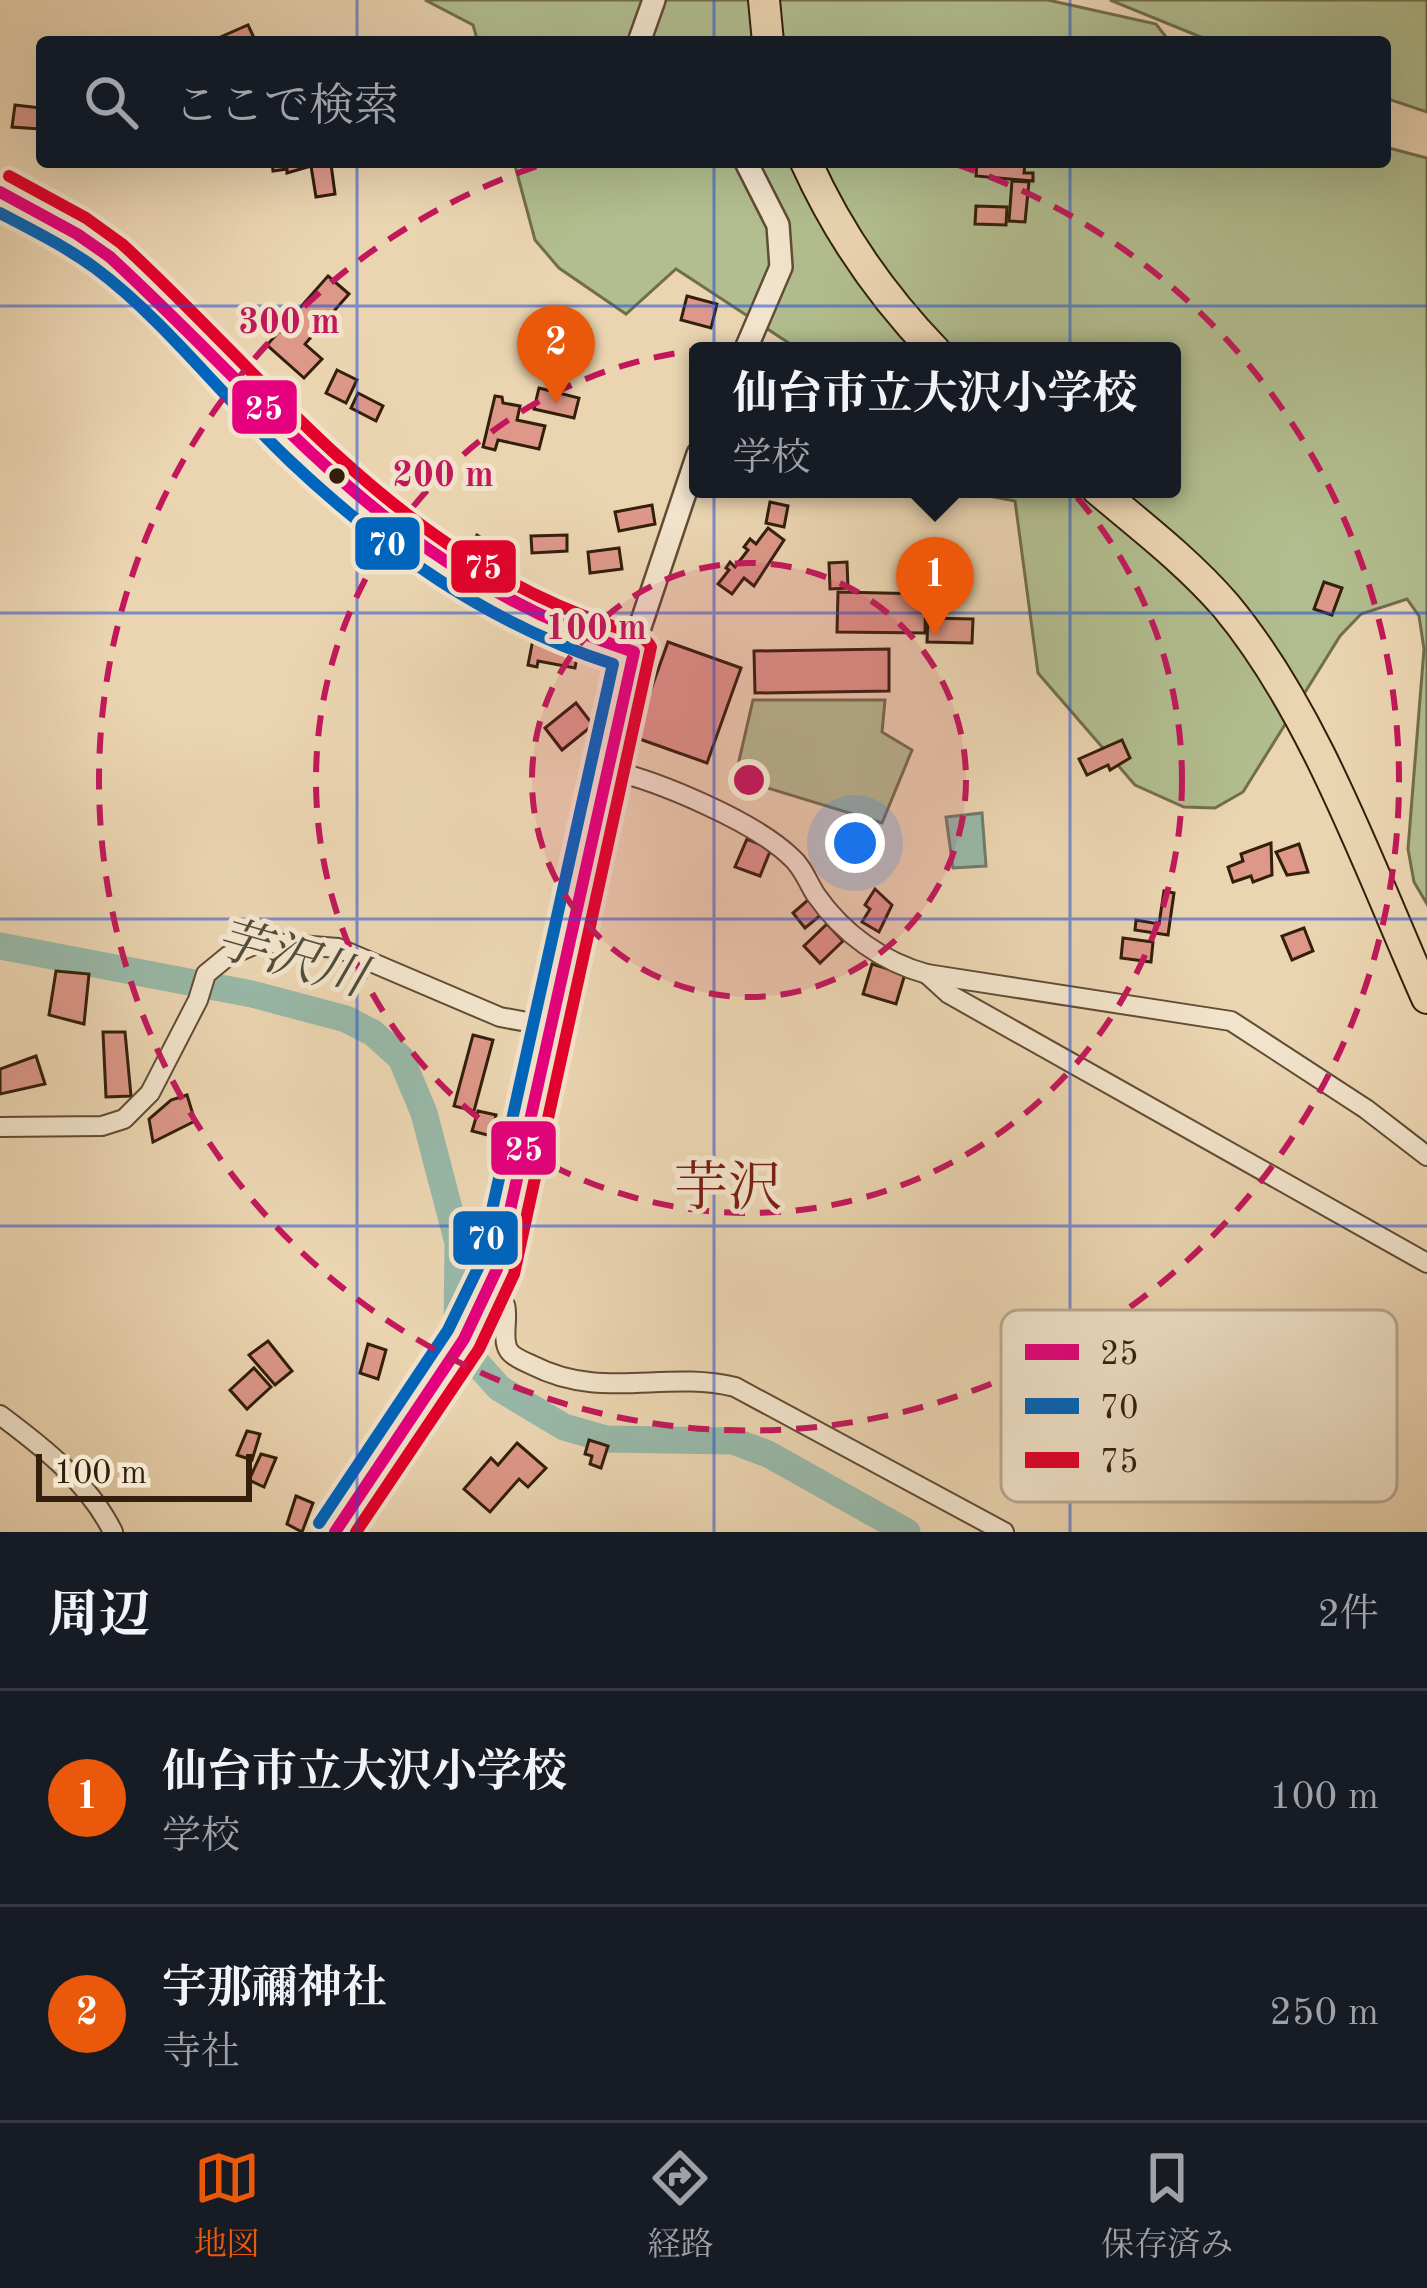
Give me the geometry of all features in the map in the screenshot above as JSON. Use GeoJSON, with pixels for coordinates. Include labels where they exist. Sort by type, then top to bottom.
{"type":"FeatureCollection","features":[{"type":"Feature","properties":{"kind":"highway"},"geometry":{"type":"LineString","coordinates":[[764,0],[767,36]]}},
{"type":"Feature","properties":{"kind":"highway"},"geometry":{"type":"LineString","coordinates":[[809,168],[827,209],[862,264],[926,342]]}},
{"type":"Feature","properties":{"kind":"highway"},"geometry":{"type":"LineString","coordinates":[[1107,498],[1209,590],[1267,661],[1301,718],[1427,998]]}},
{"type":"Feature","properties":{"kind":"street"},"geometry":{"type":"LineString","coordinates":[[641,36],[654,0]]}},
{"type":"Feature","properties":{"kind":"street"},"geometry":{"type":"LineString","coordinates":[[749,168],[778,225],[781,267],[749,342]]}},
{"type":"Feature","properties":{"kind":"street"},"geometry":{"type":"LineString","coordinates":[[0,192],[110,257],[302,448],[371,507],[466,577],[541,619],[634,652]]}},
{"type":"Feature","properties":{"kind":"street"},"geometry":{"type":"LineString","coordinates":[[335,1532],[379,1459],[454,1360],[487,1298],[508,1224],[634,652],[689,482]]}},
{"type":"Feature","properties":{"kind":"street"},"geometry":{"type":"LineString","coordinates":[[609,770],[633,775],[763,832],[796,861],[819,899],[883,958],[927,974],[1231,1021],[1366,1109],[1427,1156]]}},
{"type":"Feature","properties":{"kind":"street"},"geometry":{"type":"LineString","coordinates":[[0,1127],[102,1126],[124,1120],[150,1093],[198,1000],[206,974],[228,956],[261,942],[338,948],[500,1017],[549,1026]]}},
{"type":"Feature","properties":{"kind":"street"},"geometry":{"type":"LineString","coordinates":[[927,974],[949,994],[1427,1263]]}},
{"type":"Feature","properties":{"kind":"street"},"geometry":{"type":"LineString","coordinates":[[487,1298],[508,1311],[506,1345],[510,1353],[536,1367],[602,1386],[688,1381],[735,1387],[1004,1532]]}},
{"type":"Feature","properties":{"kind":"street"},"geometry":{"type":"LineString","coordinates":[[0,1415],[76,1480],[113,1532]]}},
{"type":"Feature","properties":{"kind":"green space"},"geometry":{"type":"Polygon","coordinates":[[[425,0],[1048,0],[1156,24],[1165,36],[476,36],[473,25],[425,0]]]}},
{"type":"Feature","properties":{"kind":"green space"},"geometry":{"type":"Polygon","coordinates":[[[1110,0],[1427,0],[1427,112],[1391,100],[1391,36],[1198,36],[1110,0]]]}},
{"type":"Feature","properties":{"kind":"green space"},"geometry":{"type":"Polygon","coordinates":[[[1391,149],[1427,158],[1427,904],[1414,882],[1408,849],[1424,649],[1419,616],[1407,599],[1361,614],[1340,636],[1243,792],[1215,808],[1184,807],[1135,785],[1038,673],[1015,501],[1000,498],[1181,498],[1181,342],[787,342],[676,269],[626,314],[559,268],[535,240],[516,168],[1391,168],[1391,149]]]}},
{"type":"Feature","properties":{"kind":"green space"},"geometry":{"type":"Polygon","coordinates":[[[753,700],[885,700],[882,732],[912,750],[882,823],[735,778],[753,700]]]}},
{"type":"Feature","properties":{"kind":"shaded area"},"geometry":{"type":"Polygon","coordinates":[[[982,813],[986,866],[953,868],[946,817],[982,813]]]}},
{"type":"Feature","properties":{"kind":"building"},"geometry":{"type":"Polygon","coordinates":[[[248,25],[253,36],[223,36],[248,25]]]}},
{"type":"Feature","properties":{"kind":"building"},"geometry":{"type":"Polygon","coordinates":[[[15,105],[36,107],[36,129],[12,127],[15,105]]]}},
{"type":"Feature","properties":{"kind":"building"},"geometry":{"type":"Polygon","coordinates":[[[311,168],[332,168],[335,194],[316,197],[311,168]]]}},
{"type":"Feature","properties":{"kind":"building"},"geometry":{"type":"Polygon","coordinates":[[[977,168],[1025,168],[1024,173],[1033,173],[1033,181],[976,176],[977,168]]]}},
{"type":"Feature","properties":{"kind":"building"},"geometry":{"type":"Polygon","coordinates":[[[1012,181],[1029,182],[1025,222],[1009,221],[1012,181]]]}},
{"type":"Feature","properties":{"kind":"building"},"geometry":{"type":"Polygon","coordinates":[[[976,206],[1007,207],[1006,225],[975,224],[976,206]]]}},
{"type":"Feature","properties":{"kind":"building"},"geometry":{"type":"Polygon","coordinates":[[[328,276],[349,294],[305,344],[322,359],[304,378],[267,345],[328,276]]]}},
{"type":"Feature","properties":{"kind":"building"},"geometry":{"type":"Polygon","coordinates":[[[687,296],[717,304],[711,328],[681,320],[687,296]]]}},
{"type":"Feature","properties":{"kind":"building"},"geometry":{"type":"Polygon","coordinates":[[[337,370],[357,380],[346,403],[326,393],[337,370]]]}},
{"type":"Feature","properties":{"kind":"building"},"geometry":{"type":"Polygon","coordinates":[[[539,388],[579,398],[574,418],[534,409],[539,388]]]}},
{"type":"Feature","properties":{"kind":"building"},"geometry":{"type":"Polygon","coordinates":[[[358,393],[383,406],[376,421],[351,408],[358,393]]]}},
{"type":"Feature","properties":{"kind":"building"},"geometry":{"type":"Polygon","coordinates":[[[495,396],[520,406],[517,420],[545,426],[539,449],[498,440],[495,450],[483,447],[495,396]]]}},
{"type":"Feature","properties":{"kind":"building"},"geometry":{"type":"Polygon","coordinates":[[[770,502],[788,506],[784,527],[766,523],[770,502]]]}},
{"type":"Feature","properties":{"kind":"building"},"geometry":{"type":"Polygon","coordinates":[[[652,505],[655,524],[619,531],[615,512],[652,505]]]}},
{"type":"Feature","properties":{"kind":"building"},"geometry":{"type":"Polygon","coordinates":[[[768,528],[784,540],[754,586],[744,578],[732,594],[718,584],[726,568],[730,562],[735,567],[750,539],[756,544],[768,528]]]}},
{"type":"Feature","properties":{"kind":"building"},"geometry":{"type":"Polygon","coordinates":[[[477,535],[511,558],[500,575],[466,552],[477,535]]]}},
{"type":"Feature","properties":{"kind":"building"},"geometry":{"type":"Polygon","coordinates":[[[567,535],[567,551],[532,553],[531,536],[567,535]]]}},
{"type":"Feature","properties":{"kind":"building"},"geometry":{"type":"Polygon","coordinates":[[[619,548],[622,569],[590,573],[588,552],[619,548]]]}},
{"type":"Feature","properties":{"kind":"building"},"geometry":{"type":"Polygon","coordinates":[[[847,562],[848,588],[830,589],[829,563],[847,562]]]}},
{"type":"Feature","properties":{"kind":"building"},"geometry":{"type":"Polygon","coordinates":[[[1324,582],[1342,588],[1332,615],[1314,609],[1324,582]]]}},
{"type":"Feature","properties":{"kind":"building"},"geometry":{"type":"Polygon","coordinates":[[[838,592],[926,594],[925,633],[837,632],[838,592]]]}},
{"type":"Feature","properties":{"kind":"building"},"geometry":{"type":"Polygon","coordinates":[[[928,618],[973,619],[972,643],[927,642],[928,618]]]}},
{"type":"Feature","properties":{"kind":"building"},"geometry":{"type":"Polygon","coordinates":[[[535,629],[547,631],[546,640],[551,635],[579,645],[575,668],[538,661],[537,667],[528,665],[535,629]]]}},
{"type":"Feature","properties":{"kind":"building"},"geometry":{"type":"Polygon","coordinates":[[[668,642],[741,668],[707,763],[634,737],[668,642]]]}},
{"type":"Feature","properties":{"kind":"building"},"geometry":{"type":"Polygon","coordinates":[[[889,649],[889,691],[755,693],[754,651],[889,649]]]}},
{"type":"Feature","properties":{"kind":"building"},"geometry":{"type":"Polygon","coordinates":[[[576,703],[593,725],[562,750],[545,728],[576,703]]]}},
{"type":"Feature","properties":{"kind":"building"},"geometry":{"type":"Polygon","coordinates":[[[1122,740],[1130,758],[1110,770],[1108,765],[1087,775],[1079,759],[1122,740]]]}},
{"type":"Feature","properties":{"kind":"building"},"geometry":{"type":"Polygon","coordinates":[[[747,839],[771,849],[760,876],[735,867],[747,839]]]}},
{"type":"Feature","properties":{"kind":"building"},"geometry":{"type":"Polygon","coordinates":[[[1271,843],[1272,875],[1233,882],[1228,867],[1243,861],[1241,854],[1271,843]]]}},
{"type":"Feature","properties":{"kind":"building"},"geometry":{"type":"Polygon","coordinates":[[[1299,844],[1308,872],[1287,875],[1276,852],[1299,844]]]}},
{"type":"Feature","properties":{"kind":"building"},"geometry":{"type":"Polygon","coordinates":[[[875,889],[892,905],[879,932],[862,922],[875,889]]]}},
{"type":"Feature","properties":{"kind":"building"},"geometry":{"type":"Polygon","coordinates":[[[1164,891],[1174,893],[1168,935],[1135,930],[1136,920],[1159,924],[1164,891]]]}},
{"type":"Feature","properties":{"kind":"building"},"geometry":{"type":"Polygon","coordinates":[[[809,899],[822,914],[805,928],[793,913],[809,899]]]}},
{"type":"Feature","properties":{"kind":"building"},"geometry":{"type":"Polygon","coordinates":[[[827,924],[843,941],[820,963],[804,946],[827,924]]]}},
{"type":"Feature","properties":{"kind":"building"},"geometry":{"type":"Polygon","coordinates":[[[1304,928],[1313,951],[1292,960],[1282,936],[1304,928]]]}},
{"type":"Feature","properties":{"kind":"building"},"geometry":{"type":"Polygon","coordinates":[[[1123,938],[1153,942],[1151,962],[1121,958],[1123,938]]]}},
{"type":"Feature","properties":{"kind":"building"},"geometry":{"type":"Polygon","coordinates":[[[872,964],[905,974],[896,1004],[863,994],[872,964]]]}},
{"type":"Feature","properties":{"kind":"building"},"geometry":{"type":"Polygon","coordinates":[[[56,971],[89,974],[84,1024],[49,1015],[56,971]]]}},
{"type":"Feature","properties":{"kind":"building"},"geometry":{"type":"Polygon","coordinates":[[[103,1032],[125,1032],[131,1096],[106,1097],[103,1032]]]}},
{"type":"Feature","properties":{"kind":"building"},"geometry":{"type":"Polygon","coordinates":[[[473,1035],[493,1040],[474,1111],[454,1106],[473,1035]]]}},
{"type":"Feature","properties":{"kind":"building"},"geometry":{"type":"Polygon","coordinates":[[[36,1056],[45,1084],[0,1094],[0,1069],[36,1056]]]}},
{"type":"Feature","properties":{"kind":"building"},"geometry":{"type":"Polygon","coordinates":[[[187,1095],[195,1121],[153,1142],[149,1119],[171,1100],[187,1095]]]}},
{"type":"Feature","properties":{"kind":"building"},"geometry":{"type":"Polygon","coordinates":[[[478,1111],[496,1115],[491,1136],[472,1131],[478,1111]]]}},
{"type":"Feature","properties":{"kind":"building"},"geometry":{"type":"Polygon","coordinates":[[[268,1341],[292,1371],[275,1385],[249,1355],[268,1341]]]}},
{"type":"Feature","properties":{"kind":"building"},"geometry":{"type":"Polygon","coordinates":[[[368,1344],[386,1350],[378,1379],[360,1373],[368,1344]]]}},
{"type":"Feature","properties":{"kind":"building"},"geometry":{"type":"Polygon","coordinates":[[[254,1368],[271,1387],[247,1409],[230,1390],[254,1368]]]}},
{"type":"Feature","properties":{"kind":"building"},"geometry":{"type":"Polygon","coordinates":[[[247,1431],[260,1434],[252,1460],[237,1455],[247,1431]]]}},
{"type":"Feature","properties":{"kind":"building"},"geometry":{"type":"Polygon","coordinates":[[[589,1440],[608,1446],[601,1468],[590,1464],[592,1456],[585,1454],[589,1440]]]}},
{"type":"Feature","properties":{"kind":"building"},"geometry":{"type":"Polygon","coordinates":[[[517,1443],[546,1468],[528,1487],[519,1479],[490,1512],[464,1489],[491,1458],[498,1465],[517,1443]]]}},
{"type":"Feature","properties":{"kind":"building"},"geometry":{"type":"Polygon","coordinates":[[[261,1454],[276,1458],[264,1487],[249,1480],[261,1454]]]}},
{"type":"Feature","properties":{"kind":"building"},"geometry":{"type":"Polygon","coordinates":[[[296,1496],[313,1503],[302,1532],[287,1524],[296,1496]]]}},
{"type":"Feature","properties":{"kind":"waterway","name":"芋沢川"},"geometry":{"type":"LineString","coordinates":[[0,946],[252,994],[346,1019],[373,1033],[401,1058],[424,1113],[458,1243],[457,1328],[468,1353],[499,1388],[564,1427],[606,1439],[733,1441],[768,1454],[907,1532]]}},
{"type":"Feature","properties":{"kind":"transit line","name":"75"},"geometry":{"type":"LineString","coordinates":[[9,176],[86,218],[122,244],[327,446],[415,521],[517,585],[573,612],[634,633],[651,647],[514,1274],[479,1349],[356,1532]]}},
{"type":"Feature","properties":{"kind":"transit line","name":"25"},"geometry":{"type":"LineString","coordinates":[[0,192],[110,257],[290,433],[409,535],[475,580],[550,619],[634,652],[497,1269],[464,1339],[335,1532]]}},
{"type":"Feature","properties":{"kind":"transit line","name":"70"},"geometry":{"type":"LineString","coordinates":[[0,213],[72,253],[121,289],[290,461],[401,554],[523,628],[613,664],[480,1264],[448,1330],[319,1523]]}},
{"type":"Feature","properties":{"kind":"place","name":"宇那禰神社"},"geometry":{"type":"Point","coordinates":[556,404]}},
{"type":"Feature","properties":{"kind":"place","name":"仙台市立大沢小学校"},"geometry":{"type":"Point","coordinates":[935,636]}},
{"type":"Feature","properties":{"kind":"district","name":"芋沢"},"geometry":{"type":"Point","coordinates":[728,1191]}}]}
